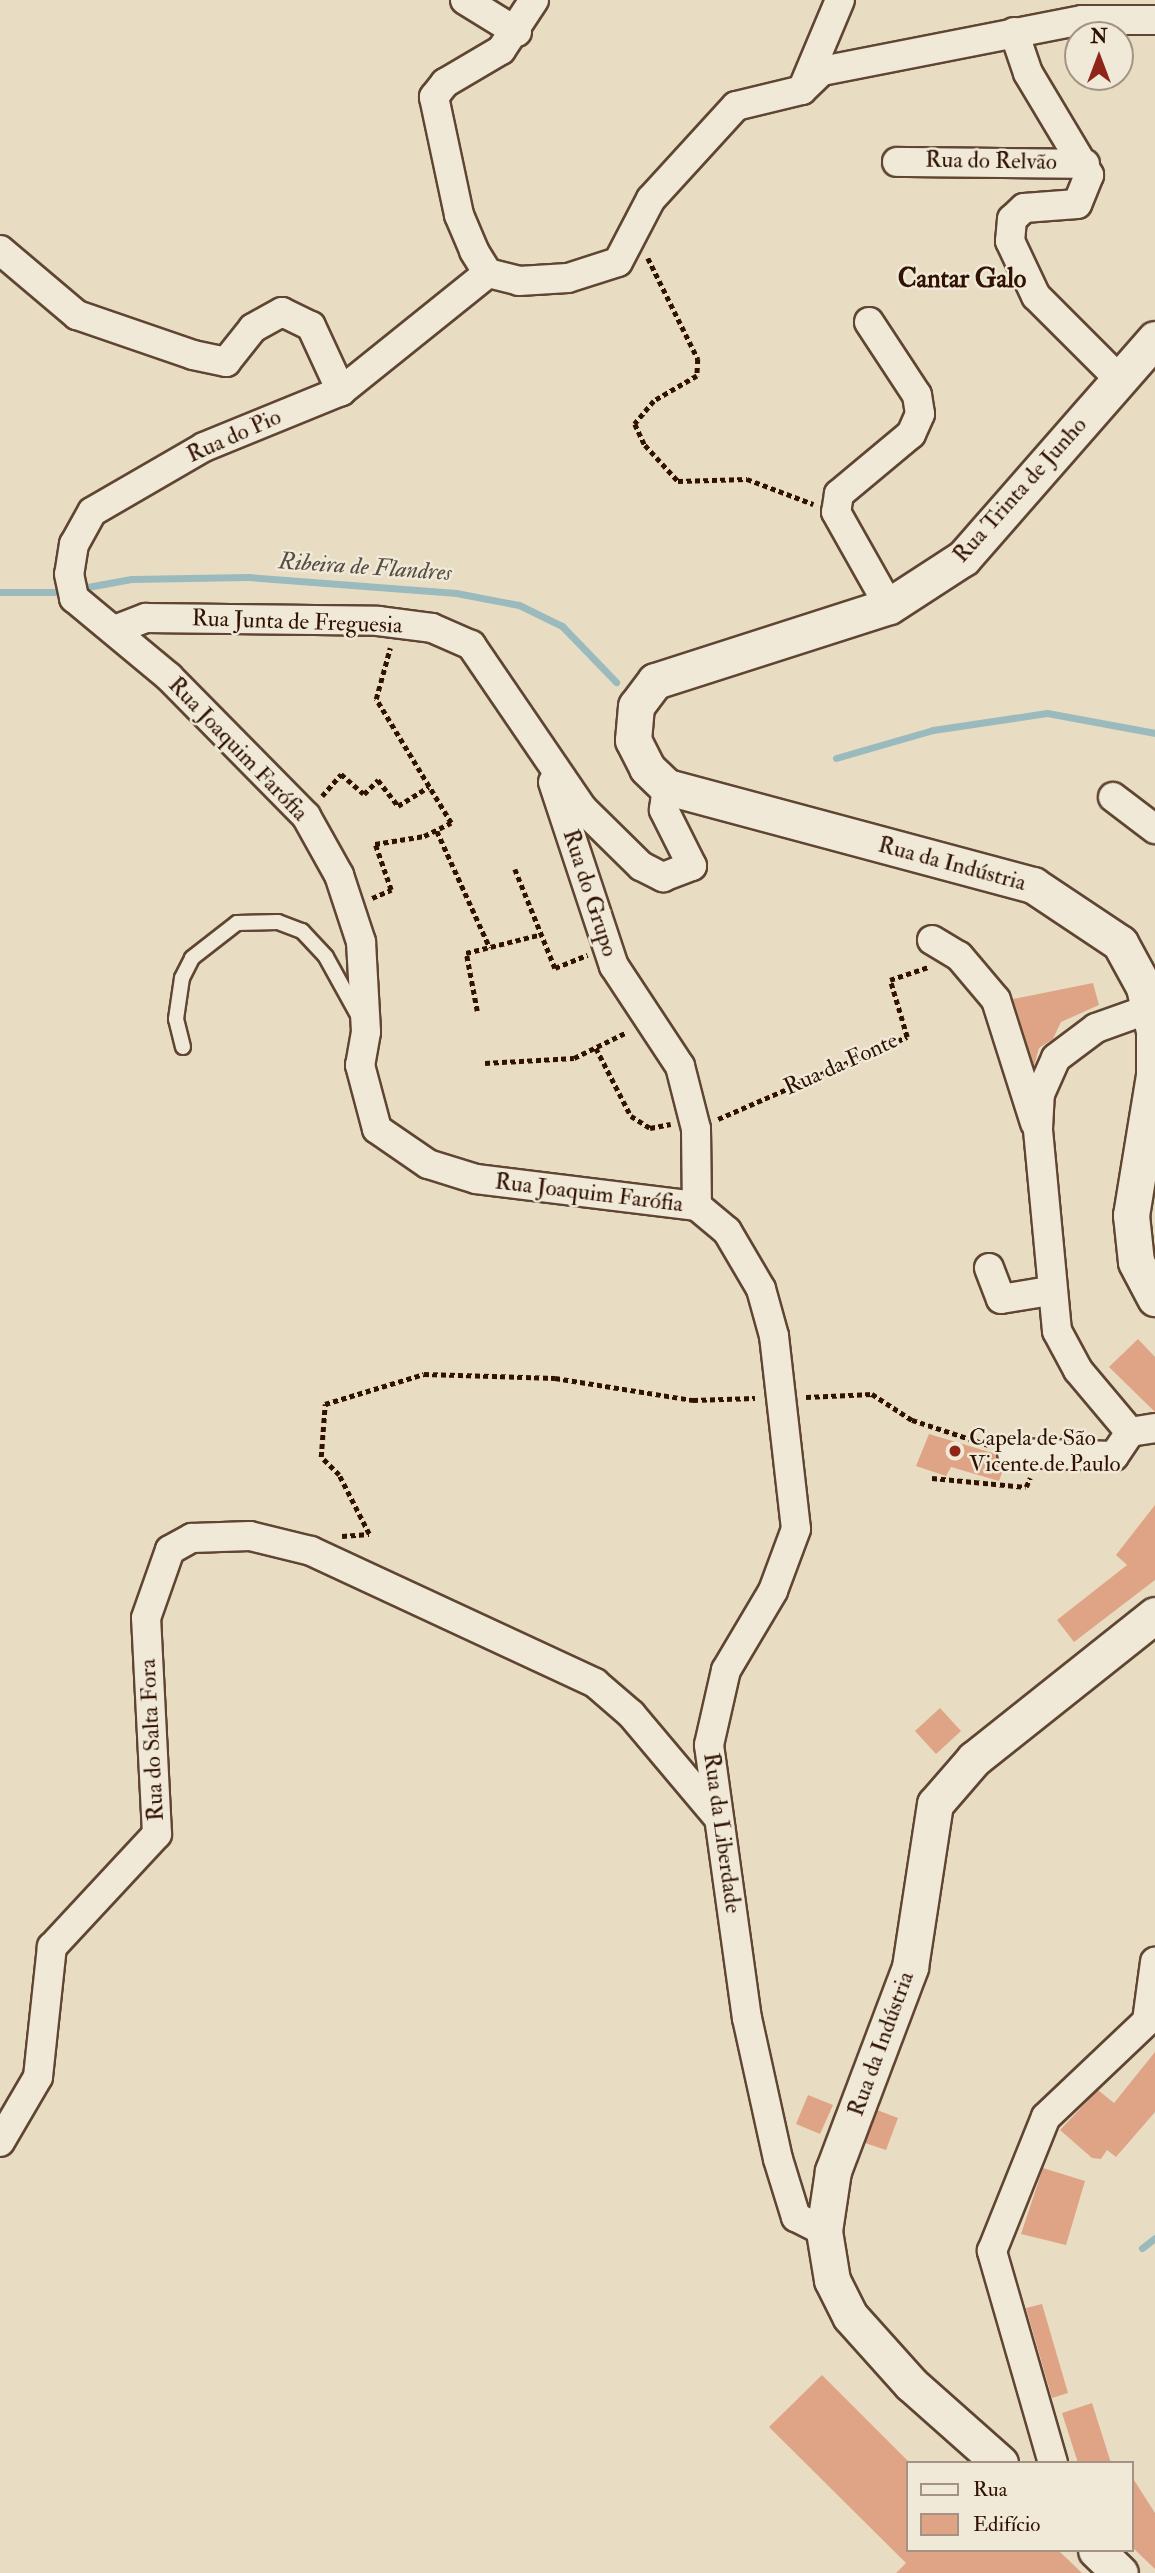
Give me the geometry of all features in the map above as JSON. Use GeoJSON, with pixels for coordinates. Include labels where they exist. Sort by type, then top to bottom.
{"type":"FeatureCollection","features":[{"type":"Feature","properties":{"kind":"street"},"geometry":{"type":"LineString","coordinates":[[465,0],[517,32]]}},
{"type":"Feature","properties":{"kind":"street"},"geometry":{"type":"LineString","coordinates":[[534,0],[517,32],[434,97],[459,215],[488,273],[519,281],[568,278],[618,262],[651,199],[736,106],[802,90],[822,71],[1082,20],[1155,20]]}},
{"type":"Feature","properties":{"kind":"street"},"geometry":{"type":"LineString","coordinates":[[802,90],[840,0]]}},
{"type":"Feature","properties":{"kind":"street","name":"Rua do Relvão"},"geometry":{"type":"LineString","coordinates":[[1014,32],[1028,73],[1085,164],[1089,176],[1077,204],[1024,208],[1012,219],[1010,241],[1036,296],[1119,380]]}},
{"type":"Feature","properties":{"kind":"street","name":"Rua do Relvão"},"geometry":{"type":"LineString","coordinates":[[897,162],[1085,164]]}},
{"type":"Feature","properties":{"kind":"street"},"geometry":{"type":"LineString","coordinates":[[0,250],[78,315],[193,355],[226,362],[253,328],[282,312],[311,326],[341,391]]}},
{"type":"Feature","properties":{"kind":"street","name":"Rua do Pio"},"geometry":{"type":"LineString","coordinates":[[117,629],[74,598],[69,574],[74,544],[92,512],[204,447],[341,391],[488,273]]}},
{"type":"Feature","properties":{"kind":"street"},"geometry":{"type":"LineString","coordinates":[[869,323],[917,395],[920,414],[911,434],[839,494],[836,512],[889,606]]}},
{"type":"Feature","properties":{"kind":"street","name":"Rua Trinta de Junho"},"geometry":{"type":"LineString","coordinates":[[667,787],[647,768],[633,740],[636,706],[655,681],[685,667],[889,606],[963,558],[1155,340]]}},
{"type":"Feature","properties":{"kind":"street","name":"Rua Junta de Freguesia"},"geometry":{"type":"LineString","coordinates":[[117,629],[146,618],[396,624],[432,628],[471,645],[497,676],[545,759],[582,808],[641,866],[663,877],[692,866],[664,810],[667,787]]}},
{"type":"Feature","properties":{"kind":"street","name":"Rua Joaquim Farófia"},"geometry":{"type":"LineString","coordinates":[[117,629],[306,816],[352,906],[361,942],[366,1032],[361,1076],[377,1129],[428,1164],[522,1188],[697,1206]]}},
{"type":"Feature","properties":{"kind":"street","name":"Rua do Grupo"},"geometry":{"type":"LineString","coordinates":[[545,759],[607,948],[649,1020],[680,1066],[694,1121],[697,1206]]}},
{"type":"Feature","properties":{"kind":"street","name":"Rua da Indústria"},"geometry":{"type":"LineString","coordinates":[[667,787],[1033,885],[1120,943],[1149,1009],[1154,1075],[1131,1215],[1136,1262],[1155,1298]]}},
{"type":"Feature","properties":{"kind":"street"},"geometry":{"type":"LineString","coordinates":[[1113,797],[1155,829]]}},
{"type":"Feature","properties":{"kind":"street"},"geometry":{"type":"LineString","coordinates":[[932,940],[959,956],[996,1000],[1038,1129]]}},
{"type":"Feature","properties":{"kind":"street"},"geometry":{"type":"LineString","coordinates":[[1025,1455],[1114,1456],[1143,1430],[1078,1370],[1057,1331],[1050,1291],[1038,1129],[1040,1094],[1056,1058],[1096,1028],[1149,1009]]}},
{"type":"Feature","properties":{"kind":"street","name":"Rua da Liberdade"},"geometry":{"type":"LineString","coordinates":[[697,1206],[727,1231],[761,1289],[774,1336],[796,1529],[790,1557],[726,1670],[714,1707],[709,1745],[747,2018],[778,2159],[796,2217],[824,2231]]}},
{"type":"Feature","properties":{"kind":"street"},"geometry":{"type":"LineString","coordinates":[[989,1268],[1001,1299],[1050,1291]]}},
{"type":"Feature","properties":{"kind":"street","name":"Rua do Salta Fora"},"geometry":{"type":"LineString","coordinates":[[0,2142],[38,2077],[52,1947],[157,1834],[146,1618],[170,1550],[192,1538],[250,1536],[295,1547],[595,1683],[631,1714],[717,1816]]}},
{"type":"Feature","properties":{"kind":"street","name":"Rua da Indústria"},"geometry":{"type":"LineString","coordinates":[[998,2461],[911,2384],[850,2316],[832,2280],[824,2231],[833,2171],[910,1967],[934,1804],[974,1759],[1148,1626]]}},
{"type":"Feature","properties":{"kind":"street"},"geometry":{"type":"LineString","coordinates":[[1052,2461],[992,2251],[1046,2117],[1147,2021],[1155,1962]]}},
{"type":"Feature","properties":{"kind":"street"},"geometry":{"type":"LineString","coordinates":[[1098,2552],[1120,2573]]}},
{"type":"Feature","properties":{"kind":"lane"},"geometry":{"type":"LineString","coordinates":[[183,1047],[176,1019],[182,978],[192,958],[237,923],[278,922],[302,931],[326,957],[366,1032]]}},
{"type":"Feature","properties":{"kind":"path"},"geometry":{"type":"LineString","coordinates":[[635,232],[698,359],[697,376],[654,401],[635,424],[645,445],[678,481],[747,479],[836,512]]}},
{"type":"Feature","properties":{"kind":"path"},"geometry":{"type":"LineString","coordinates":[[352,906],[391,890],[375,844],[437,831],[451,823],[376,699],[396,624]]}},
{"type":"Feature","properties":{"kind":"path"},"geometry":{"type":"LineString","coordinates":[[306,816],[341,774],[364,794],[378,780],[398,806],[429,787]]}},
{"type":"Feature","properties":{"kind":"path"},"geometry":{"type":"LineString","coordinates":[[437,831],[490,948]]}},
{"type":"Feature","properties":{"kind":"path"},"geometry":{"type":"LineString","coordinates":[[515,869],[555,968],[607,948]]}},
{"type":"Feature","properties":{"kind":"path"},"geometry":{"type":"LineString","coordinates":[[477,1011],[466,953],[542,934]]}},
{"type":"Feature","properties":{"kind":"path","name":"Rua da Fonte"},"geometry":{"type":"LineString","coordinates":[[694,1121],[907,1037],[890,980],[959,956]]}},
{"type":"Feature","properties":{"kind":"path"},"geometry":{"type":"LineString","coordinates":[[485,1063],[574,1058],[649,1020]]}},
{"type":"Feature","properties":{"kind":"path"},"geometry":{"type":"LineString","coordinates":[[596,1048],[631,1116],[650,1128],[694,1121]]}},
{"type":"Feature","properties":{"kind":"path"},"geometry":{"type":"LineString","coordinates":[[295,1547],[306,1534],[369,1534],[340,1475],[321,1457],[325,1404],[424,1374],[555,1378],[693,1400],[872,1394],[912,1420],[1025,1455],[1026,1487],[932,1478]]}},
{"type":"Feature","properties":{"kind":"building"},"geometry":{"type":"Polygon","coordinates":[[[1093,983],[1099,1005],[1061,1022],[1053,1039],[1039,1048],[1034,1066],[1013,999],[1093,983]]]}},
{"type":"Feature","properties":{"kind":"building"},"geometry":{"type":"Polygon","coordinates":[[[1138,1339],[1155,1357],[1155,1412],[1109,1367],[1138,1339]]]}},
{"type":"Feature","properties":{"kind":"building","name":"Capela de São Vicente de Paulo"},"geometry":{"type":"Polygon","coordinates":[[[929,1434],[996,1454],[1004,1467],[999,1481],[951,1467],[946,1476],[916,1466],[929,1434]]]}},
{"type":"Feature","properties":{"kind":"building"},"geometry":{"type":"Polygon","coordinates":[[[1155,1505],[1155,1580],[1074,1642],[1057,1620],[1127,1565],[1116,1555],[1155,1505]]]}},
{"type":"Feature","properties":{"kind":"building"},"geometry":{"type":"Polygon","coordinates":[[[940,1708],[961,1731],[936,1754],[915,1731],[940,1708]]]}},
{"type":"Feature","properties":{"kind":"building"},"geometry":{"type":"Polygon","coordinates":[[[1155,2052],[1155,2112],[1116,2157],[1107,2150],[1101,2159],[1092,2158],[1060,2130],[1098,2090],[1114,2103],[1155,2052]]]}},
{"type":"Feature","properties":{"kind":"building"},"geometry":{"type":"Polygon","coordinates":[[[808,2095],[833,2105],[820,2134],[796,2124],[808,2095]]]}},
{"type":"Feature","properties":{"kind":"building"},"geometry":{"type":"Polygon","coordinates":[[[877,2110],[898,2118],[886,2150],[865,2143],[877,2110]]]}},
{"type":"Feature","properties":{"kind":"building"},"geometry":{"type":"Polygon","coordinates":[[[1043,2168],[1085,2181],[1066,2245],[1021,2234],[1043,2168]]]}},
{"type":"Feature","properties":{"kind":"building"},"geometry":{"type":"Polygon","coordinates":[[[1042,2304],[1068,2393],[1052,2398],[1026,2308],[1042,2304]]]}},
{"type":"Feature","properties":{"kind":"building"},"geometry":{"type":"Polygon","coordinates":[[[822,2375],[908,2461],[906,2552],[1060,2552],[1082,2573],[896,2573],[906,2563],[769,2427],[822,2375]]]}},
{"type":"Feature","properties":{"kind":"building"},"geometry":{"type":"Polygon","coordinates":[[[1092,2403],[1110,2461],[1077,2461],[1062,2413],[1092,2403]]]}},
{"type":"Feature","properties":{"kind":"building"},"geometry":{"type":"Polygon","coordinates":[[[1134,2480],[1155,2513],[1155,2569],[1134,2549],[1134,2480]]]}},
{"type":"Feature","properties":{"kind":"waterway","name":"Ribeira de Flandres"},"geometry":{"type":"LineString","coordinates":[[82,588],[131,579],[248,577],[456,593],[519,605],[562,626],[616,682]]}},
{"type":"Feature","properties":{"kind":"waterway","name":"Ribeira de Flandres"},"geometry":{"type":"LineString","coordinates":[[0,592],[59,592]]}},
{"type":"Feature","properties":{"kind":"waterway"},"geometry":{"type":"LineString","coordinates":[[836,758],[933,730],[1047,713],[1155,733]]}},
{"type":"Feature","properties":{"kind":"waterway"},"geometry":{"type":"LineString","coordinates":[[1142,2248],[1155,2238]]}},
{"type":"Feature","properties":{"kind":"place","name":"Capela de São Vicente de Paulo"},"geometry":{"type":"Point","coordinates":[955,1451]}},
{"type":"Feature","properties":{"kind":"district","name":"Cantar Galo"},"geometry":{"type":"Point","coordinates":[962,280]}}]}
